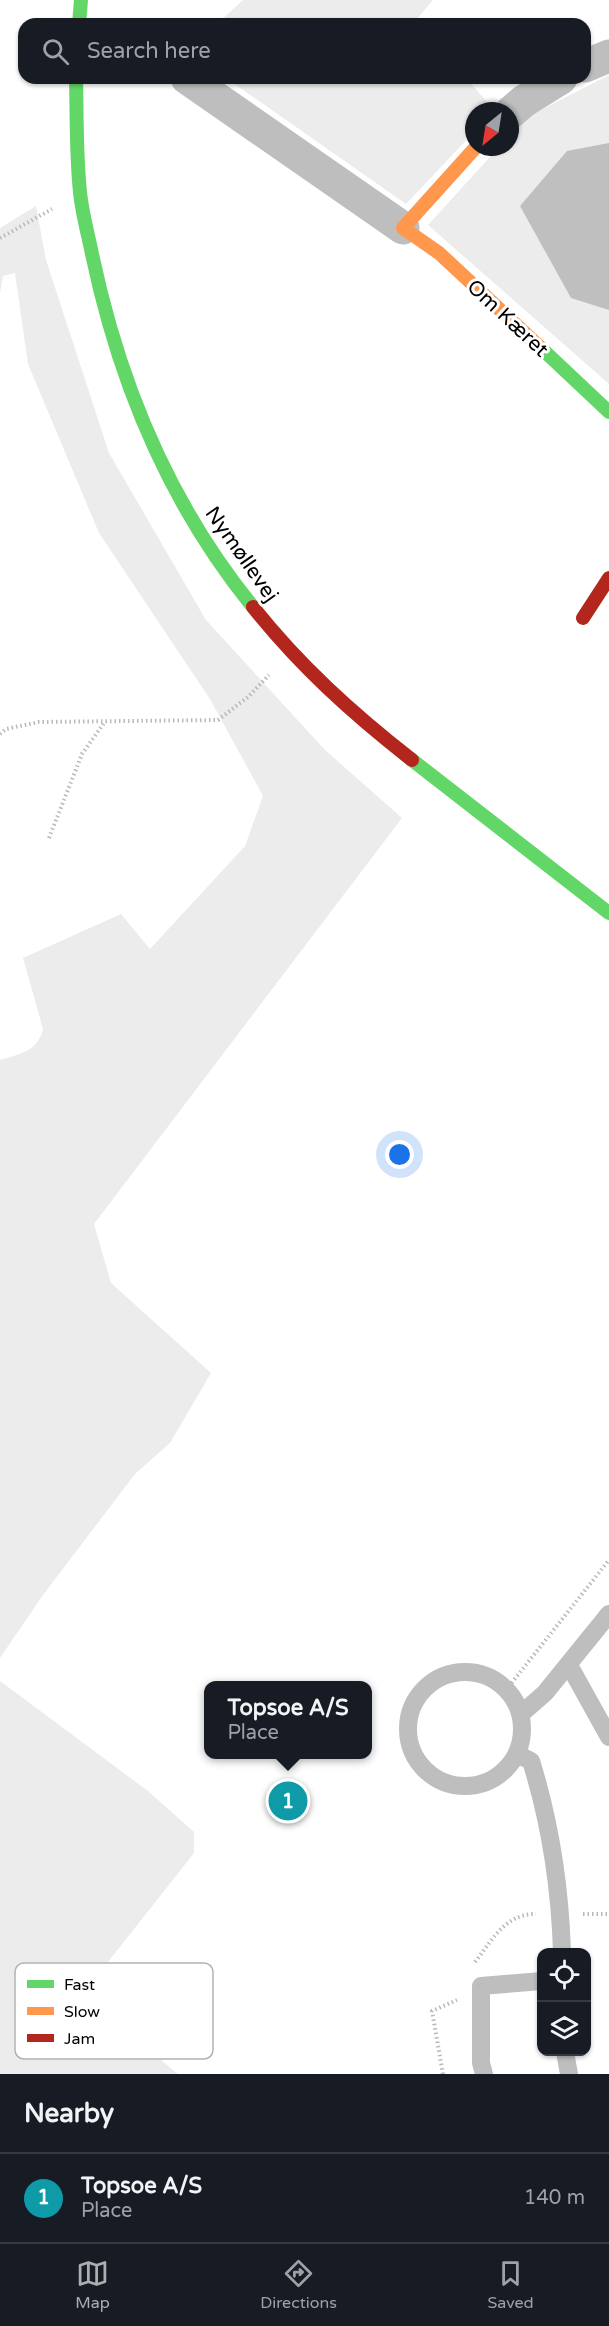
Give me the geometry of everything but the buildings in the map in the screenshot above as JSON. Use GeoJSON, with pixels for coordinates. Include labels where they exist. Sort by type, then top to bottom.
{"type":"FeatureCollection","features":[{"type":"Feature","properties":{"kind":"street"},"geometry":{"type":"LineString","coordinates":[[80,18],[81,0]]}},
{"type":"Feature","properties":{"kind":"street"},"geometry":{"type":"LineString","coordinates":[[591,64],[609,56]]}},
{"type":"Feature","properties":{"kind":"street","name":"Nymøllevej"},"geometry":{"type":"LineString","coordinates":[[76,84],[80,193],[102,301],[129,388],[175,493],[222,569],[290,653],[362,721],[609,913]]}},
{"type":"Feature","properties":{"kind":"street","name":"Om Kæret"},"geometry":{"type":"LineString","coordinates":[[196,84],[439,253],[609,412]]}},
{"type":"Feature","properties":{"kind":"street"},"geometry":{"type":"LineString","coordinates":[[519,105],[551,84]]}},
{"type":"Feature","properties":{"kind":"street"},"geometry":{"type":"LineString","coordinates":[[403,228],[468,156]]}},
{"type":"Feature","properties":{"kind":"street"},"geometry":{"type":"LineString","coordinates":[[584,618],[609,578]]}},
{"type":"Feature","properties":{"kind":"lane"},"geometry":{"type":"LineString","coordinates":[[521,1714],[545,1693],[609,1614]]}},
{"type":"Feature","properties":{"kind":"lane"},"geometry":{"type":"LineString","coordinates":[[569,1665],[609,1737]]}},
{"type":"Feature","properties":{"kind":"lane"},"geometry":{"type":"LineString","coordinates":[[464,1672],[484,1675],[506,1690],[521,1714],[522,1734],[517,1754],[501,1774],[483,1784],[469,1787],[449,1785],[431,1776],[411,1751],[408,1720],[414,1701],[424,1689],[440,1677],[464,1672]]}},
{"type":"Feature","properties":{"kind":"lane"},"geometry":{"type":"LineString","coordinates":[[517,1754],[531,1761],[545,1807],[561,1914],[562,1948]]}},
{"type":"Feature","properties":{"kind":"lane"},"geometry":{"type":"LineString","coordinates":[[484,2074],[481,2063],[481,1986],[537,1981]]}},
{"type":"Feature","properties":{"kind":"lane"},"geometry":{"type":"LineString","coordinates":[[567,2056],[569,2074]]}},
{"type":"Feature","properties":{"kind":"path"},"geometry":{"type":"LineString","coordinates":[[0,238],[80,193]]}},
{"type":"Feature","properties":{"kind":"path"},"geometry":{"type":"LineString","coordinates":[[0,734],[6,729],[39,722],[218,720],[248,697],[290,653]]}},
{"type":"Feature","properties":{"kind":"path"},"geometry":{"type":"LineString","coordinates":[[49,838],[82,754],[104,722]]}},
{"type":"Feature","properties":{"kind":"path"},"geometry":{"type":"LineString","coordinates":[[506,1690],[609,1560]]}},
{"type":"Feature","properties":{"kind":"path"},"geometry":{"type":"LineString","coordinates":[[474,1965],[502,1927],[520,1914],[609,1914]]}},
{"type":"Feature","properties":{"kind":"path"},"geometry":{"type":"LineString","coordinates":[[452,1993],[454,2001]]}},
{"type":"Feature","properties":{"kind":"shaded area"},"geometry":{"type":"Polygon","coordinates":[[[243,0],[433,0],[418,18],[224,18],[243,0]]]}},
{"type":"Feature","properties":{"kind":"shaded area"},"geometry":{"type":"Polygon","coordinates":[[[609,75],[609,384],[428,225],[491,156],[519,156],[519,125],[527,117],[609,75]]]}},
{"type":"Feature","properties":{"kind":"shaded area"},"geometry":{"type":"Polygon","coordinates":[[[235,84],[471,84],[487,102],[465,102],[465,142],[406,204],[235,84]]]}},
{"type":"Feature","properties":{"kind":"shaded area"},"geometry":{"type":"Polygon","coordinates":[[[609,143],[609,310],[571,298],[520,206],[567,151],[609,143]]]}},
{"type":"Feature","properties":{"kind":"shaded area"},"geometry":{"type":"Polygon","coordinates":[[[36,206],[46,260],[109,453],[206,620],[325,750],[402,818],[94,1224],[111,1283],[211,1373],[170,1443],[135,1474],[43,1595],[0,1658],[0,1060],[32,1047],[41,1036],[43,1029],[23,958],[121,914],[150,949],[245,846],[263,796],[210,699],[99,533],[28,364],[15,273],[3,276],[0,293],[0,228],[36,206]]]}},
{"type":"Feature","properties":{"kind":"shaded area"},"geometry":{"type":"Polygon","coordinates":[[[0,1681],[148,1791],[194,1832],[194,1853],[107,1963],[15,1963],[15,2059],[160,2059],[178,2074],[0,2074],[0,1681]]]}},
{"type":"Feature","properties":{"kind":"traffic: fast"},"geometry":{"type":"LineString","coordinates":[[80,18],[81,0]]}},
{"type":"Feature","properties":{"kind":"traffic: fast"},"geometry":{"type":"LineString","coordinates":[[76,84],[77,149],[81,200],[103,302],[117,349],[151,441],[173,484],[223,568],[253,607]]}},
{"type":"Feature","properties":{"kind":"traffic: fast"},"geometry":{"type":"LineString","coordinates":[[541,348],[609,412]]}},
{"type":"Feature","properties":{"kind":"traffic: fast"},"geometry":{"type":"LineString","coordinates":[[412,760],[609,913]]}},
{"type":"Feature","properties":{"kind":"traffic: slow"},"geometry":{"type":"LineString","coordinates":[[468,156],[403,228],[439,253],[541,348]]}},
{"type":"Feature","properties":{"kind":"traffic: jam"},"geometry":{"type":"LineString","coordinates":[[583,618],[609,578]]}},
{"type":"Feature","properties":{"kind":"traffic: jam"},"geometry":{"type":"LineString","coordinates":[[253,607],[308,669],[368,725],[412,760]]}},
{"type":"Feature","properties":{"kind":"place","name":"Topsoe A/S"},"geometry":{"type":"Point","coordinates":[288,1801]}}]}
